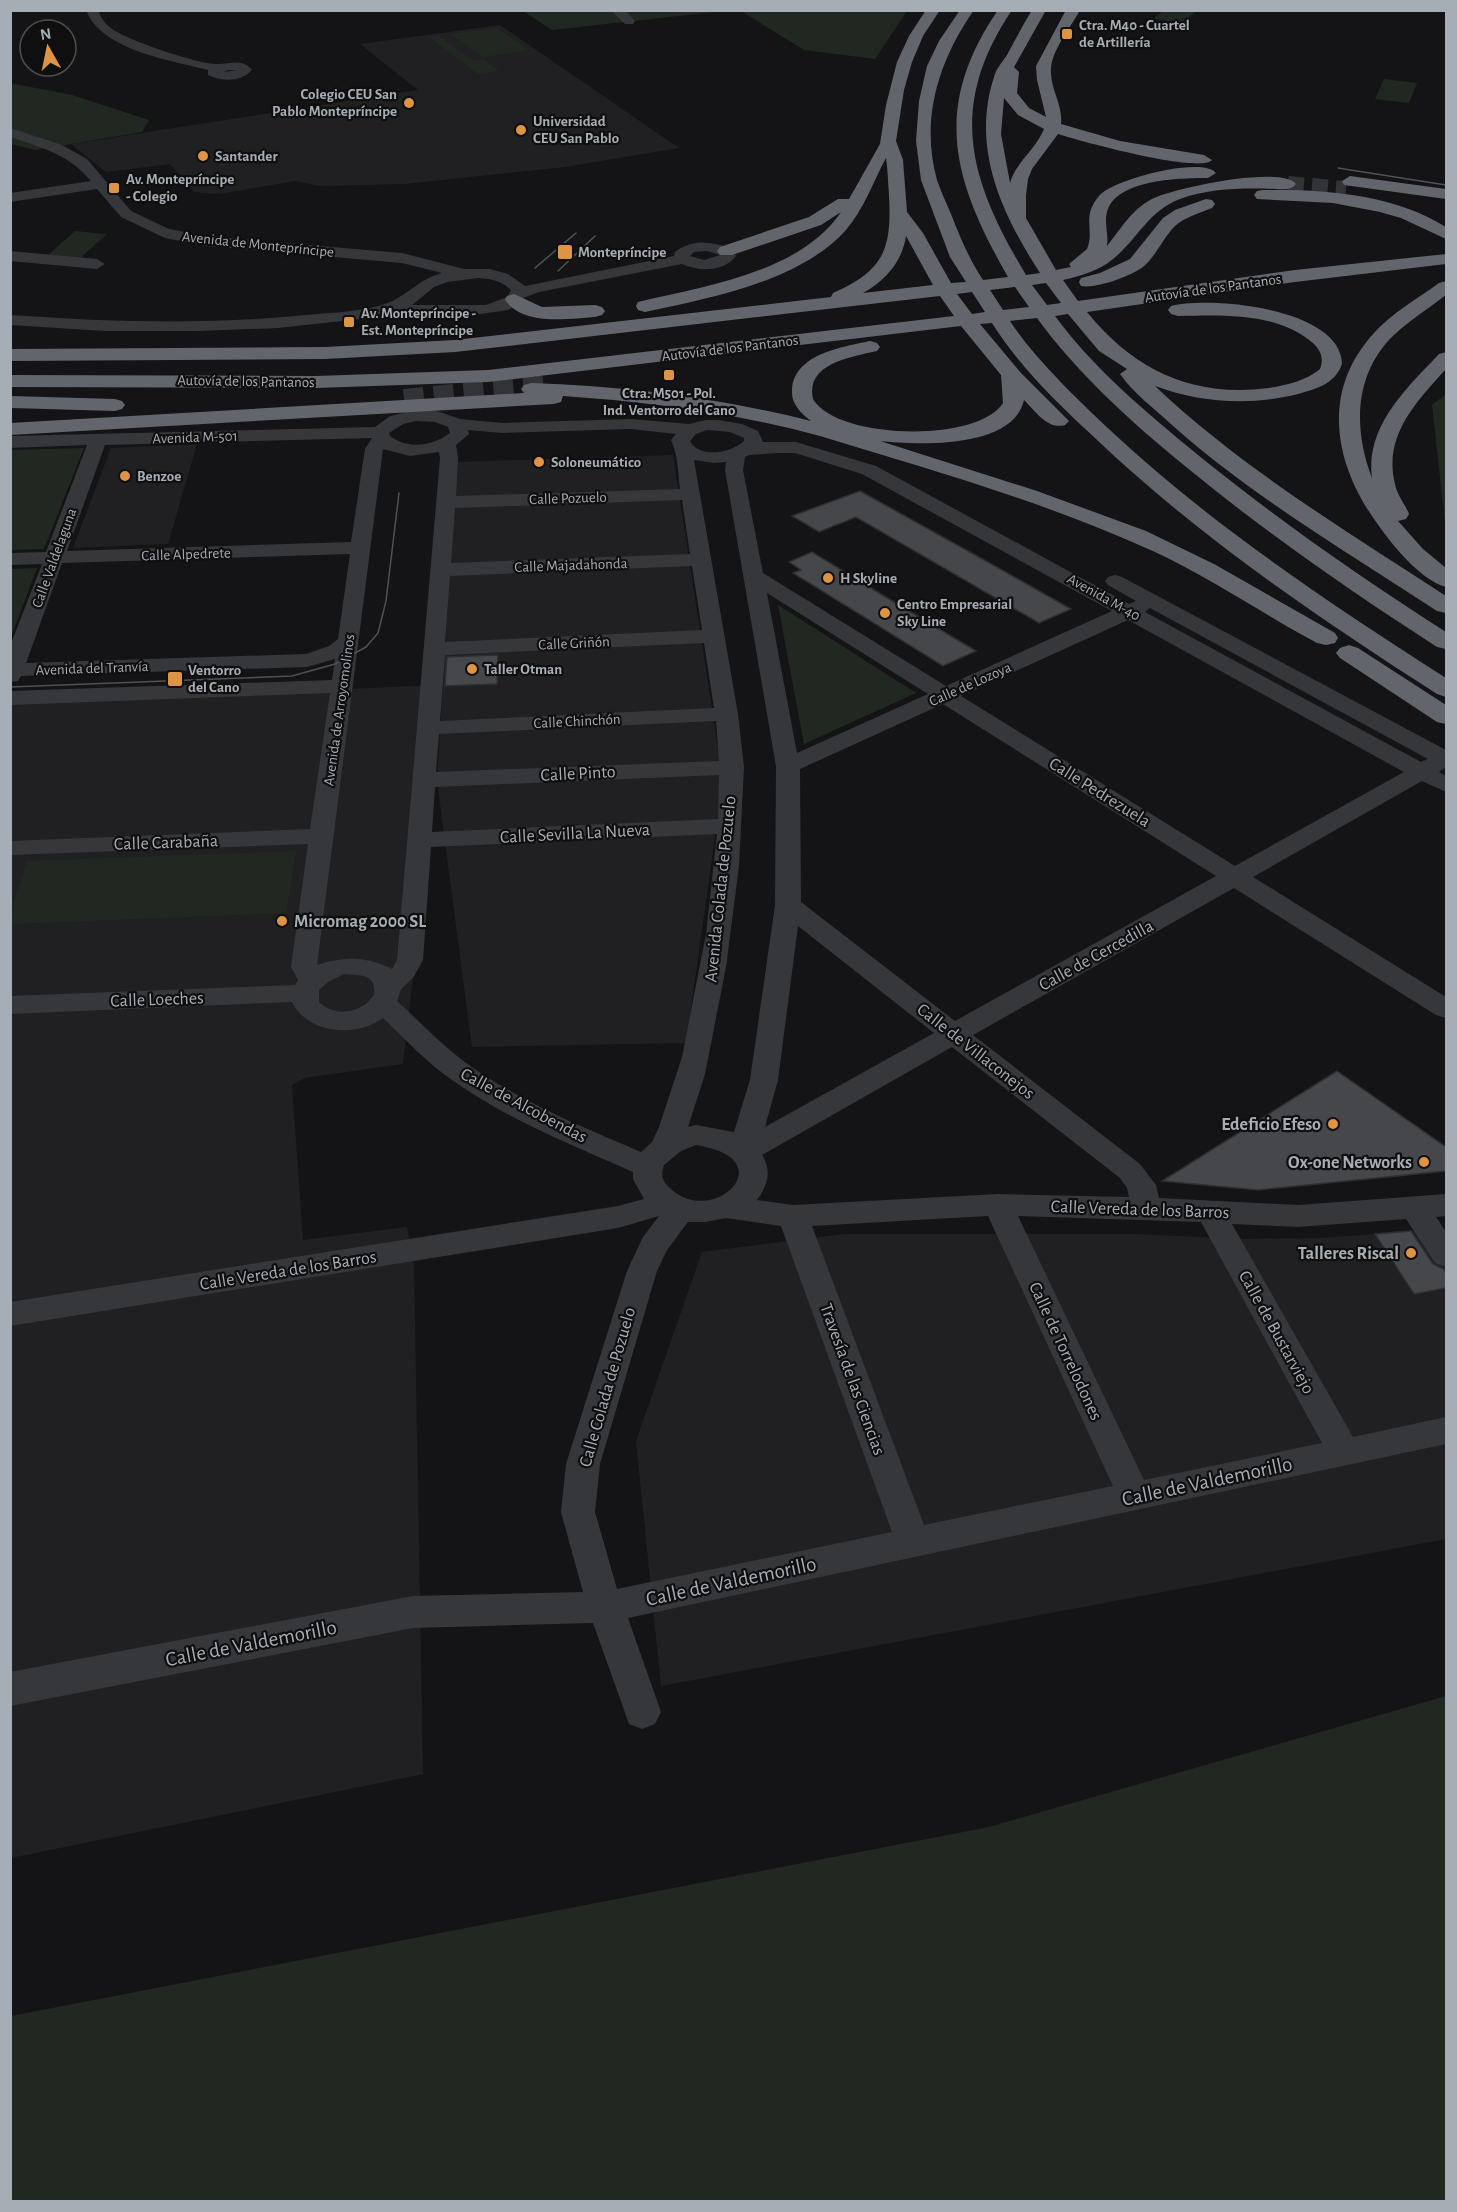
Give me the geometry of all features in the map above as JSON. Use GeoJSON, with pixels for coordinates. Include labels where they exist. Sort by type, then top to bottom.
{"type":"FeatureCollection","features":[{"type":"Feature","properties":{"kind":"highway"},"geometry":{"type":"LineString","coordinates":[[10,344],[132,337],[373,334],[464,329],[627,309],[686,298],[723,287],[788,262],[818,245],[838,228],[876,165],[878,156],[888,144],[897,79],[915,36],[933,10]]}},
{"type":"Feature","properties":{"kind":"highway"},"geometry":{"type":"LineString","coordinates":[[967,10],[944,46],[932,73],[923,133],[928,179],[940,216],[964,268],[1012,338],[1085,419],[1143,472],[1263,567],[1446,689]]}},
{"type":"Feature","properties":{"kind":"highway"},"geometry":{"type":"LineString","coordinates":[[1005,10],[980,50],[971,73],[965,103],[963,133],[971,178],[984,216],[1008,263],[1058,332],[1136,413],[1192,462],[1316,557],[1446,642]]}},
{"type":"Feature","properties":{"kind":"highway"},"geometry":{"type":"LineString","coordinates":[[1039,10],[1007,69],[1003,72],[995,104],[993,132],[1000,176],[1005,191],[1037,254],[1061,291],[1107,347],[1114,359],[1173,415],[1223,457],[1279,498],[1446,606]]}},
{"type":"Feature","properties":{"kind":"highway"},"geometry":{"type":"LineString","coordinates":[[1018,217],[1020,175],[1053,124],[1053,103],[1043,71],[1045,61],[1073,10]]}},
{"type":"Feature","properties":{"kind":"highway"},"geometry":{"type":"LineString","coordinates":[[1007,69],[1012,72],[1008,89],[1012,99],[1023,111],[1044,124],[1068,134],[1120,147],[1226,163]]}},
{"type":"Feature","properties":{"kind":"highway"},"geometry":{"type":"LineString","coordinates":[[654,340],[812,308],[865,285],[888,266],[897,245],[900,214],[894,157],[888,144]]}},
{"type":"Feature","properties":{"kind":"highway"},"geometry":{"type":"LineString","coordinates":[[1250,166],[1304,174]]}},
{"type":"Feature","properties":{"kind":"highway"},"geometry":{"type":"LineString","coordinates":[[992,284],[1044,276],[1086,260],[1095,252],[1100,242],[1098,211],[1104,201],[1111,193],[1151,178],[1193,173],[1271,177],[1370,198],[1415,213],[1426,222]]}},
{"type":"Feature","properties":{"kind":"highway"},"geometry":{"type":"LineString","coordinates":[[10,355],[234,355],[389,351],[525,339],[992,284],[1070,273],[1093,264],[1112,252],[1143,213],[1158,202],[1211,188],[1288,184]]}},
{"type":"Feature","properties":{"kind":"highway"},"geometry":{"type":"LineString","coordinates":[[1446,194],[1340,184],[1446,202]]}},
{"type":"Feature","properties":{"kind":"highway"},"geometry":{"type":"LineString","coordinates":[[724,245],[815,221],[861,191]]}},
{"type":"Feature","properties":{"kind":"highway"},"geometry":{"type":"LineString","coordinates":[[894,310],[1075,286],[1107,277],[1136,263],[1169,222],[1181,214],[1214,201],[1236,197],[1321,196],[1382,207],[1426,222],[1445,232]]}},
{"type":"Feature","properties":{"kind":"highway"},"geometry":{"type":"LineString","coordinates":[[900,214],[911,228],[927,261],[957,307],[1011,376],[1116,476],[1235,571],[1326,638]]}},
{"type":"Feature","properties":{"kind":"highway","name":"Autovía de los Pantanos"},"geometry":{"type":"LineString","coordinates":[[10,366],[336,366],[529,354],[894,310],[1007,300],[1446,250]]}},
{"type":"Feature","properties":{"kind":"highway","name":"Autovía de los Pantanos"},"geometry":{"type":"LineString","coordinates":[[10,381],[316,382],[488,376],[1084,306],[1295,276],[1446,259]]}},
{"type":"Feature","properties":{"kind":"highway"},"geometry":{"type":"LineString","coordinates":[[10,420],[276,406],[492,388],[555,387],[892,342],[1446,274]]}},
{"type":"Feature","properties":{"kind":"highway"},"geometry":{"type":"LineString","coordinates":[[1438,572],[1416,556],[1387,523],[1362,483],[1352,450],[1347,410],[1362,366],[1372,348],[1398,321],[1441,291]]}},
{"type":"Feature","properties":{"kind":"highway"},"geometry":{"type":"LineString","coordinates":[[514,292],[521,307],[535,312],[555,314],[627,309]]}},
{"type":"Feature","properties":{"kind":"highway"},"geometry":{"type":"LineString","coordinates":[[1107,347],[1147,375],[1169,384],[1201,392],[1230,395],[1259,395],[1311,384],[1327,375],[1332,363],[1330,351],[1320,339],[1282,320],[1252,313],[1218,309],[1146,310]]}},
{"type":"Feature","properties":{"kind":"highway"},"geometry":{"type":"LineString","coordinates":[[892,342],[839,354],[821,362],[808,372],[801,385],[802,400],[815,413],[833,424],[858,432],[909,438],[943,436],[994,423],[1011,409],[1016,396],[1011,376]]}},
{"type":"Feature","properties":{"kind":"highway"},"geometry":{"type":"LineString","coordinates":[[10,344],[389,351]]}},
{"type":"Feature","properties":{"kind":"highway"},"geometry":{"type":"LineString","coordinates":[[1438,572],[1402,522],[1384,484],[1382,450],[1389,426],[1400,408],[1446,358]]}},
{"type":"Feature","properties":{"kind":"highway"},"geometry":{"type":"LineString","coordinates":[[555,387],[728,410],[789,422],[993,484],[1108,524],[1225,578],[1326,638],[1446,716]]}},
{"type":"Feature","properties":{"kind":"highway"},"geometry":{"type":"LineString","coordinates":[[10,391],[240,395],[407,394]]}},
{"type":"Feature","properties":{"kind":"highway"},"geometry":{"type":"LineString","coordinates":[[10,429],[196,420],[528,398],[685,404]]}},
{"type":"Feature","properties":{"kind":"highway"},"geometry":{"type":"LineString","coordinates":[[10,402],[276,406]]}},
{"type":"Feature","properties":{"kind":"street"},"geometry":{"type":"LineString","coordinates":[[92,10],[94,20],[100,27],[116,37],[217,68]]}},
{"type":"Feature","properties":{"kind":"street"},"geometry":{"type":"LineString","coordinates":[[617,10],[629,21]]}},
{"type":"Feature","properties":{"kind":"street","name":"Avenida de Montepríncipe"},"geometry":{"type":"LineString","coordinates":[[10,132],[31,138],[82,162],[112,216],[125,226],[153,237],[200,246],[393,264],[419,272],[425,288],[422,300],[429,306],[440,310]]}},
{"type":"Feature","properties":{"kind":"street","name":"Avenida de Montepríncipe"},"geometry":{"type":"LineString","coordinates":[[10,139],[55,156],[95,185],[136,221],[174,235],[206,241],[402,258],[466,274]]}},
{"type":"Feature","properties":{"kind":"street"},"geometry":{"type":"LineString","coordinates":[[10,198],[95,185]]}},
{"type":"Feature","properties":{"kind":"street"},"geometry":{"type":"LineString","coordinates":[[372,313],[408,301],[425,288],[466,274],[486,274],[514,292],[683,259],[691,263],[715,263],[728,256],[724,245]]}},
{"type":"Feature","properties":{"kind":"street"},"geometry":{"type":"LineString","coordinates":[[10,256],[97,264]]}},
{"type":"Feature","properties":{"kind":"street"},"geometry":{"type":"LineString","coordinates":[[10,320],[102,326],[214,326],[417,309],[473,312],[504,306],[514,292]]}},
{"type":"Feature","properties":{"kind":"street"},"geometry":{"type":"LineString","coordinates":[[743,1149],[764,1080],[788,906],[788,766],[734,470],[746,447],[741,428],[706,425],[686,440],[652,437],[448,444],[416,451],[393,447],[380,435],[387,425],[399,419],[432,415],[446,418],[456,424],[502,428],[630,424],[686,440],[700,456],[718,458],[746,447],[795,440],[884,466],[951,492]]}},
{"type":"Feature","properties":{"kind":"street"},"geometry":{"type":"LineString","coordinates":[[448,444],[460,434],[456,424]]}},
{"type":"Feature","properties":{"kind":"street","name":"Avenida M-501"},"geometry":{"type":"LineString","coordinates":[[10,442],[380,435]]}},
{"type":"Feature","properties":{"kind":"street","name":"Avenida de Arroyomolinos"},"geometry":{"type":"LineString","coordinates":[[308,987],[304,967],[374,449],[380,435]]}},
{"type":"Feature","properties":{"kind":"street","name":"Calle Valdelaguna"},"geometry":{"type":"LineString","coordinates":[[11,672],[98,440]]}},
{"type":"Feature","properties":{"kind":"street","name":"Avenida Colada de Pozuelo"},"geometry":{"type":"LineString","coordinates":[[662,1181],[694,1072],[716,954],[730,826],[732,767],[727,714],[685,460],[686,440]]}},
{"type":"Feature","properties":{"kind":"street"},"geometry":{"type":"LineString","coordinates":[[387,995],[386,978],[378,972],[357,966],[332,969],[308,987],[305,1002],[310,1010],[319,1017],[332,1020],[361,1018],[387,995],[410,960],[450,453],[448,444]]}},
{"type":"Feature","properties":{"kind":"street","name":"Avenida M-40"},"geometry":{"type":"LineString","coordinates":[[746,447],[796,448],[869,470],[1446,785]]}},
{"type":"Feature","properties":{"kind":"street","name":"Calle Pozuelo"},"geometry":{"type":"LineString","coordinates":[[446,502],[691,494]]}},
{"type":"Feature","properties":{"kind":"street","name":"Calle Alpedrete"},"geometry":{"type":"LineString","coordinates":[[10,559],[361,548]]}},
{"type":"Feature","properties":{"kind":"street","name":"Calle Majadahonda"},"geometry":{"type":"LineString","coordinates":[[440,570],[702,560]]}},
{"type":"Feature","properties":{"kind":"street","name":"Avenida M-40"},"geometry":{"type":"LineString","coordinates":[[1102,574],[1446,758]]}},
{"type":"Feature","properties":{"kind":"street","name":"Calle Pedrezuela"},"geometry":{"type":"LineString","coordinates":[[754,576],[1446,1009]]}},
{"type":"Feature","properties":{"kind":"street","name":"Calle de Lozoya"},"geometry":{"type":"LineString","coordinates":[[788,766],[1152,601]]}},
{"type":"Feature","properties":{"kind":"street","name":"Calle Griñón"},"geometry":{"type":"LineString","coordinates":[[434,649],[715,636]]}},
{"type":"Feature","properties":{"kind":"street","name":"Avenida del Tranvía"},"geometry":{"type":"LineString","coordinates":[[11,672],[307,660],[337,651],[348,642]]}},
{"type":"Feature","properties":{"kind":"street","name":"Avenida del Tranvía"},"geometry":{"type":"LineString","coordinates":[[10,698],[342,686]]}},
{"type":"Feature","properties":{"kind":"street","name":"Calle Chinchón"},"geometry":{"type":"LineString","coordinates":[[428,728],[727,714]]}},
{"type":"Feature","properties":{"kind":"street","name":"Calle de Cercedilla"},"geometry":{"type":"LineString","coordinates":[[743,1149],[955,1034],[1446,758]]}},
{"type":"Feature","properties":{"kind":"street","name":"Calle Pinto"},"geometry":{"type":"LineString","coordinates":[[424,780],[732,767]]}},
{"type":"Feature","properties":{"kind":"street","name":"Calle Sevilla La Nueva"},"geometry":{"type":"LineString","coordinates":[[419,840],[730,826]]}},
{"type":"Feature","properties":{"kind":"street","name":"Calle Carabaña"},"geometry":{"type":"LineString","coordinates":[[10,848],[322,836]]}},
{"type":"Feature","properties":{"kind":"street","name":"Calle de Villaconejos"},"geometry":{"type":"LineString","coordinates":[[788,906],[1130,1171],[1142,1185],[1146,1208]]}},
{"type":"Feature","properties":{"kind":"street","name":"Calle Loeches"},"geometry":{"type":"LineString","coordinates":[[10,1005],[308,987]]}},
{"type":"Feature","properties":{"kind":"street","name":"Calle de Alcobendas"},"geometry":{"type":"LineString","coordinates":[[387,995],[411,1032],[463,1074],[551,1124],[662,1181]]}},
{"type":"Feature","properties":{"kind":"street"},"geometry":{"type":"LineString","coordinates":[[696,1135],[721,1138],[743,1149],[753,1161],[755,1173],[752,1185],[746,1194],[726,1207],[696,1211],[662,1181],[680,1138],[696,1135]]}},
{"type":"Feature","properties":{"kind":"street","name":"Calle Vereda de los Barros"},"geometry":{"type":"LineString","coordinates":[[10,1314],[618,1217],[662,1181]]}},
{"type":"Feature","properties":{"kind":"street","name":"Calle Colada de Pozuelo"},"geometry":{"type":"LineString","coordinates":[[642,1712],[592,1567],[578,1512],[582,1464],[642,1271],[654,1245],[662,1181]]}},
{"type":"Feature","properties":{"kind":"street","name":"Calle Vereda de los Barros"},"geometry":{"type":"LineString","coordinates":[[752,1185],[833,1213]]}},
{"type":"Feature","properties":{"kind":"street","name":"Calle Vereda de los Barros"},"geometry":{"type":"LineString","coordinates":[[726,1207],[793,1216],[998,1205],[1146,1208],[1298,1216],[1446,1205]]}},
{"type":"Feature","properties":{"kind":"street","name":"Calle de Torrelodones"},"geometry":{"type":"LineString","coordinates":[[998,1205],[1135,1497]]}},
{"type":"Feature","properties":{"kind":"street"},"geometry":{"type":"LineString","coordinates":[[1414,1208],[1446,1255]]}},
{"type":"Feature","properties":{"kind":"street","name":"Calle de Bustarviejo"},"geometry":{"type":"LineString","coordinates":[[1210,1211],[1345,1453]]}},
{"type":"Feature","properties":{"kind":"street","name":"Travesía de las Ciencias"},"geometry":{"type":"LineString","coordinates":[[793,1216],[913,1543]]}},
{"type":"Feature","properties":{"kind":"street","name":"Calle de Valdemorillo"},"geometry":{"type":"LineString","coordinates":[[10,1689],[413,1612],[607,1607],[1446,1431]]}},
{"type":"Feature","properties":{"kind":"shaded area"},"geometry":{"type":"Polygon","coordinates":[[[907,10],[875,59],[804,50],[741,11],[907,10]]]}},
{"type":"Feature","properties":{"kind":"shaded area"},"geometry":{"type":"Polygon","coordinates":[[[523,11],[723,11],[552,30],[523,11]]]}},
{"type":"Feature","properties":{"kind":"shaded area"},"geometry":{"type":"Polygon","coordinates":[[[1163,11],[1196,11],[1182,23],[1153,19],[1163,11]]]}},
{"type":"Feature","properties":{"kind":"shaded area"},"geometry":{"type":"Polygon","coordinates":[[[500,25],[679,148],[565,167],[405,184],[321,186],[295,181],[220,194],[194,192],[170,164],[106,172],[71,144],[418,90],[360,44],[500,25]]]}},
{"type":"Feature","properties":{"kind":"shaded area"},"geometry":{"type":"Polygon","coordinates":[[[497,28],[529,50],[483,57],[451,34],[497,28]]]}},
{"type":"Feature","properties":{"kind":"shaded area"},"geometry":{"type":"Polygon","coordinates":[[[439,36],[474,61],[483,59],[499,71],[478,74],[429,37],[439,36]]]}},
{"type":"Feature","properties":{"kind":"shaded area"},"geometry":{"type":"Polygon","coordinates":[[[1384,79],[1417,83],[1409,103],[1375,99],[1384,79]]]}},
{"type":"Feature","properties":{"kind":"shaded area"},"geometry":{"type":"Polygon","coordinates":[[[10,83],[72,95],[149,120],[142,132],[35,150],[11,144],[10,83]]]}},
{"type":"Feature","properties":{"kind":"shaded area"},"geometry":{"type":"Polygon","coordinates":[[[75,231],[107,234],[80,258],[47,256],[75,231]]]}},
{"type":"Feature","properties":{"kind":"shaded area"},"geometry":{"type":"Polygon","coordinates":[[[1446,394],[1446,532],[1432,405],[1446,394]]]}},
{"type":"Feature","properties":{"kind":"shaded area"},"geometry":{"type":"Polygon","coordinates":[[[197,444],[168,544],[73,548],[111,448],[197,444]]]}},
{"type":"Feature","properties":{"kind":"shaded area"},"geometry":{"type":"Polygon","coordinates":[[[84,448],[44,549],[11,550],[11,450],[84,448]]]}},
{"type":"Feature","properties":{"kind":"shaded area"},"geometry":{"type":"Polygon","coordinates":[[[673,455],[723,780],[686,1043],[472,1047],[437,781],[456,462],[673,455]]]}},
{"type":"Feature","properties":{"kind":"shaded area"},"geometry":{"type":"Polygon","coordinates":[[[37,568],[11,637],[11,569],[37,568]]]}},
{"type":"Feature","properties":{"kind":"shaded area"},"geometry":{"type":"Polygon","coordinates":[[[778,605],[916,693],[804,744],[778,605]]]}},
{"type":"Feature","properties":{"kind":"shaded area"},"geometry":{"type":"Polygon","coordinates":[[[437,685],[427,853],[403,1064],[305,1078],[292,1085],[303,1240],[407,1227],[414,1264],[423,1774],[11,1858],[10,704],[437,685]]]}},
{"type":"Feature","properties":{"kind":"shaded area"},"geometry":{"type":"Polygon","coordinates":[[[296,851],[286,913],[11,924],[11,912],[27,861],[296,851]]]}},
{"type":"Feature","properties":{"kind":"shaded area"},"geometry":{"type":"Polygon","coordinates":[[[1446,1229],[1446,1539],[661,1686],[636,1441],[702,1252],[844,1234],[1136,1234],[1242,1239],[1320,1238],[1446,1229]]]}},
{"type":"Feature","properties":{"kind":"shaded area"},"geometry":{"type":"Polygon","coordinates":[[[1446,1696],[1446,2201],[11,2201],[11,2016],[989,1827],[1446,1696]]]}},
{"type":"Feature","properties":{"kind":"building"},"geometry":{"type":"Polygon","coordinates":[[[860,491],[1071,609],[1039,623],[856,517],[819,532],[792,516],[860,491]]]}},
{"type":"Feature","properties":{"kind":"building"},"geometry":{"type":"Polygon","coordinates":[[[812,552],[976,651],[943,666],[793,573],[801,570],[789,562],[812,552]]]}},
{"type":"Feature","properties":{"kind":"building","name":"Taller Otman"},"geometry":{"type":"Polygon","coordinates":[[[498,655],[497,684],[445,686],[447,657],[498,655]]]}},
{"type":"Feature","properties":{"kind":"building","name":"Edeficio Efeso"},"geometry":{"type":"Polygon","coordinates":[[[1337,1071],[1446,1147],[1446,1171],[1258,1190],[1162,1181],[1337,1071]]]}},
{"type":"Feature","properties":{"kind":"building","name":"Talleres Riscal"},"geometry":{"type":"Polygon","coordinates":[[[1411,1231],[1433,1264],[1444,1269],[1446,1288],[1414,1294],[1375,1234],[1411,1231]]]}},
{"type":"Feature","properties":{"kind":"tunnel"},"geometry":{"type":"LineString","coordinates":[[1288,184],[1346,189]]}},
{"type":"Feature","properties":{"kind":"tunnel"},"geometry":{"type":"LineString","coordinates":[[404,399],[549,384]]}},
{"type":"Feature","properties":{"kind":"tram line"},"geometry":{"type":"LineString","coordinates":[[1338,168],[1446,185]]}},
{"type":"Feature","properties":{"kind":"tram line"},"geometry":{"type":"LineString","coordinates":[[535,268],[576,233]]}},
{"type":"Feature","properties":{"kind":"tram line"},"geometry":{"type":"LineString","coordinates":[[558,271],[595,236]]}},
{"type":"Feature","properties":{"kind":"tram line"},"geometry":{"type":"LineString","coordinates":[[10,687],[292,676],[335,664],[366,647],[378,633],[386,601],[399,493]]}},
{"type":"Feature","properties":{"kind":"place","name":"Ctra. M40 - Cuartel de Artillería"},"geometry":{"type":"Point","coordinates":[1067,34]}},
{"type":"Feature","properties":{"kind":"place","name":"Colegio CEU San Pablo Montepríncipe"},"geometry":{"type":"Point","coordinates":[409,103]}},
{"type":"Feature","properties":{"kind":"place","name":"Universidad CEU San Pablo"},"geometry":{"type":"Point","coordinates":[521,130]}},
{"type":"Feature","properties":{"kind":"place","name":"Santander"},"geometry":{"type":"Point","coordinates":[203,156]}},
{"type":"Feature","properties":{"kind":"place","name":"Av. Montepríncipe - Colegio"},"geometry":{"type":"Point","coordinates":[114,188]}},
{"type":"Feature","properties":{"kind":"place","name":"Montepríncipe"},"geometry":{"type":"Point","coordinates":[565,252]}},
{"type":"Feature","properties":{"kind":"place","name":"Av. Montepríncipe - Est. Montepríncipe"},"geometry":{"type":"Point","coordinates":[349,322]}},
{"type":"Feature","properties":{"kind":"place","name":"Ctra. M501 - Pol. Ind. Ventorro del Cano"},"geometry":{"type":"Point","coordinates":[669,375]}},
{"type":"Feature","properties":{"kind":"place","name":"Soloneumático"},"geometry":{"type":"Point","coordinates":[539,462]}},
{"type":"Feature","properties":{"kind":"place","name":"Benzoe"},"geometry":{"type":"Point","coordinates":[125,476]}},
{"type":"Feature","properties":{"kind":"place","name":"H Skyline"},"geometry":{"type":"Point","coordinates":[828,578]}},
{"type":"Feature","properties":{"kind":"place","name":"Centro Empresarial Sky Line"},"geometry":{"type":"Point","coordinates":[885,613]}},
{"type":"Feature","properties":{"kind":"place","name":"Taller Otman"},"geometry":{"type":"Point","coordinates":[472,669]}},
{"type":"Feature","properties":{"kind":"place","name":"Ventorro del Cano"},"geometry":{"type":"Point","coordinates":[175,679]}},
{"type":"Feature","properties":{"kind":"place","name":"Micromag 2000 SL"},"geometry":{"type":"Point","coordinates":[282,921]}},
{"type":"Feature","properties":{"kind":"place","name":"Edeficio Efeso"},"geometry":{"type":"Point","coordinates":[1333,1124]}},
{"type":"Feature","properties":{"kind":"place","name":"Ox-one Networks"},"geometry":{"type":"Point","coordinates":[1424,1162]}},
{"type":"Feature","properties":{"kind":"place","name":"Talleres Riscal"},"geometry":{"type":"Point","coordinates":[1411,1253]}}]}
